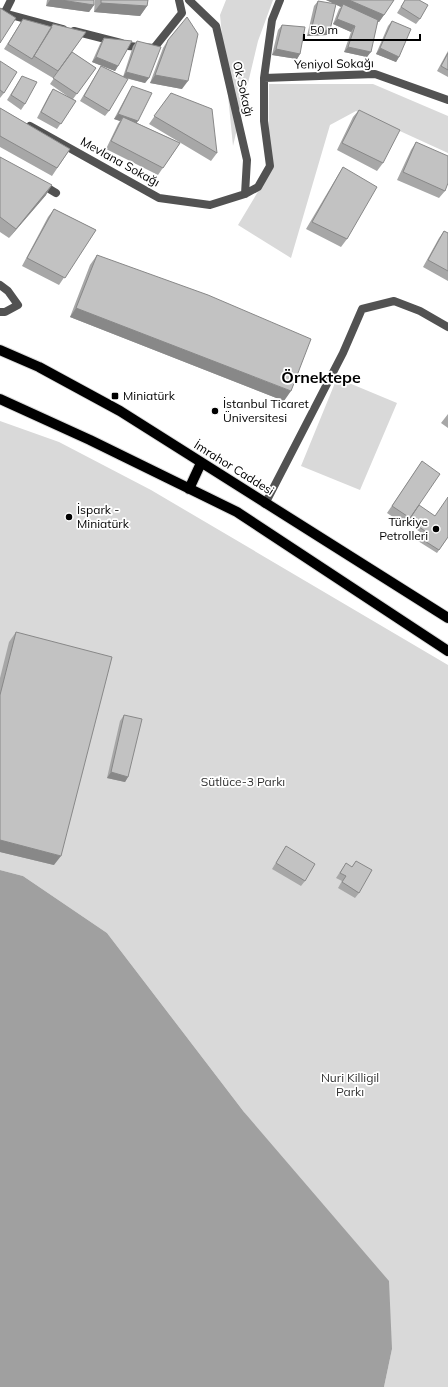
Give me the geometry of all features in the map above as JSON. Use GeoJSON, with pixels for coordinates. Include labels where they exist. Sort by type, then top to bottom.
{"type":"FeatureCollection","features":[{"type":"Feature","properties":{"kind":"main road","name":"İmrahor Caddesi"},"geometry":{"type":"LineString","coordinates":[[0,350],[39,367],[120,411],[265,504],[448,618]]}},
{"type":"Feature","properties":{"kind":"main road"},"geometry":{"type":"LineString","coordinates":[[0,399],[90,440],[237,512],[448,651]]}},
{"type":"Feature","properties":{"kind":"main road"},"geometry":{"type":"LineString","coordinates":[[189,489],[201,463]]}},
{"type":"Feature","properties":{"kind":"street"},"geometry":{"type":"LineString","coordinates":[[11,0],[2,13],[128,46],[154,48],[182,12],[179,0]]}},
{"type":"Feature","properties":{"kind":"street","name":"Ok Sokağı"},"geometry":{"type":"LineString","coordinates":[[189,0],[216,26],[247,160],[245,194]]}},
{"type":"Feature","properties":{"kind":"street","name":"Mevlana Sokağı"},"geometry":{"type":"LineString","coordinates":[[26,124],[159,198],[210,205],[245,194],[258,188],[270,166],[264,121],[264,78],[272,20],[280,0]]}},
{"type":"Feature","properties":{"kind":"street","name":"Yeniyol Sokağı"},"geometry":{"type":"LineString","coordinates":[[264,78],[375,74],[448,100]]}},
{"type":"Feature","properties":{"kind":"street"},"geometry":{"type":"LineString","coordinates":[[31,179],[56,193]]}},
{"type":"Feature","properties":{"kind":"street"},"geometry":{"type":"LineString","coordinates":[[0,285],[8,291],[18,305],[5,312],[0,312]]}},
{"type":"Feature","properties":{"kind":"street"},"geometry":{"type":"LineString","coordinates":[[265,504],[342,354],[362,309],[394,301],[420,311],[448,327]]}},
{"type":"Feature","properties":{"kind":"green space"},"geometry":{"type":"Polygon","coordinates":[[[226,0],[273,0],[258,41],[233,146],[220,15],[226,0]]]}},
{"type":"Feature","properties":{"kind":"green space"},"geometry":{"type":"Polygon","coordinates":[[[269,84],[373,84],[448,116],[448,153],[356,111],[330,125],[291,258],[238,225],[268,175],[269,84]]]}},
{"type":"Feature","properties":{"kind":"green space"},"geometry":{"type":"Polygon","coordinates":[[[337,378],[397,403],[360,490],[301,466],[337,378]]]}},
{"type":"Feature","properties":{"kind":"green space","name":"Sütlüce-3 Parkı"},"geometry":{"type":"Polygon","coordinates":[[[0,421],[59,442],[151,490],[448,665],[448,1387],[384,1387],[392,1349],[244,1112],[107,933],[23,876],[0,870],[0,421]]]}},
{"type":"Feature","properties":{"kind":"shaded area"},"geometry":{"type":"Polygon","coordinates":[[[0,870],[23,876],[107,933],[244,1112],[389,1281],[392,1349],[384,1387],[0,1387],[0,870]]]}},
{"type":"Feature","properties":{"kind":"building"},"geometry":{"type":"Polygon","coordinates":[[[61,0],[94,0],[94,5],[61,0]]]}},
{"type":"Feature","properties":{"kind":"building"},"geometry":{"type":"Polygon","coordinates":[[[101,0],[148,0],[147,6],[101,3],[101,0]]]}},
{"type":"Feature","properties":{"kind":"building"},"geometry":{"type":"Polygon","coordinates":[[[349,0],[394,0],[384,15],[349,0]]]}},
{"type":"Feature","properties":{"kind":"building"},"geometry":{"type":"Polygon","coordinates":[[[405,0],[419,0],[428,5],[420,19],[401,7],[405,0]]]}},
{"type":"Feature","properties":{"kind":"building"},"geometry":{"type":"Polygon","coordinates":[[[318,1],[336,4],[330,30],[311,31],[318,1]]]}},
{"type":"Feature","properties":{"kind":"building"},"geometry":{"type":"Polygon","coordinates":[[[343,4],[378,20],[371,52],[348,47],[355,26],[337,19],[343,4]]]}},
{"type":"Feature","properties":{"kind":"building"},"geometry":{"type":"Polygon","coordinates":[[[0,8],[16,18],[0,43],[0,8]]]}},
{"type":"Feature","properties":{"kind":"building"},"geometry":{"type":"Polygon","coordinates":[[[187,17],[198,34],[188,81],[155,75],[168,40],[187,17]]]}},
{"type":"Feature","properties":{"kind":"building"},"geometry":{"type":"Polygon","coordinates":[[[23,19],[52,27],[32,59],[8,44],[23,19]]]}},
{"type":"Feature","properties":{"kind":"building"},"geometry":{"type":"Polygon","coordinates":[[[392,21],[411,29],[399,57],[380,48],[392,21]]]}},
{"type":"Feature","properties":{"kind":"building"},"geometry":{"type":"Polygon","coordinates":[[[53,24],[86,32],[58,71],[34,56],[53,24]]]}},
{"type":"Feature","properties":{"kind":"building"},"geometry":{"type":"Polygon","coordinates":[[[282,25],[305,27],[300,54],[276,49],[282,25]]]}},
{"type":"Feature","properties":{"kind":"building"},"geometry":{"type":"Polygon","coordinates":[[[104,38],[132,41],[118,66],[96,57],[104,38]]]}},
{"type":"Feature","properties":{"kind":"building"},"geometry":{"type":"Polygon","coordinates":[[[137,41],[161,47],[149,78],[126,72],[137,41]]]}},
{"type":"Feature","properties":{"kind":"building"},"geometry":{"type":"Polygon","coordinates":[[[72,52],[96,68],[77,94],[53,78],[72,52]]]}},
{"type":"Feature","properties":{"kind":"building"},"geometry":{"type":"Polygon","coordinates":[[[448,53],[448,70],[441,66],[448,53]]]}},
{"type":"Feature","properties":{"kind":"building"},"geometry":{"type":"Polygon","coordinates":[[[0,61],[17,72],[4,93],[0,90],[0,61]]]}},
{"type":"Feature","properties":{"kind":"building"},"geometry":{"type":"Polygon","coordinates":[[[101,66],[128,79],[109,111],[84,96],[101,66]]]}},
{"type":"Feature","properties":{"kind":"building"},"geometry":{"type":"Polygon","coordinates":[[[22,76],[37,82],[25,104],[11,95],[22,76]]]}},
{"type":"Feature","properties":{"kind":"building"},"geometry":{"type":"Polygon","coordinates":[[[132,86],[152,93],[138,121],[118,114],[132,86]]]}},
{"type":"Feature","properties":{"kind":"building"},"geometry":{"type":"Polygon","coordinates":[[[53,89],[76,101],[61,124],[41,112],[53,89]]]}},
{"type":"Feature","properties":{"kind":"building"},"geometry":{"type":"Polygon","coordinates":[[[171,93],[212,109],[217,153],[154,116],[171,93]]]}},
{"type":"Feature","properties":{"kind":"building"},"geometry":{"type":"Polygon","coordinates":[[[0,108],[70,149],[57,168],[0,136],[0,108]]]}},
{"type":"Feature","properties":{"kind":"building"},"geometry":{"type":"Polygon","coordinates":[[[359,110],[400,130],[383,163],[342,143],[359,110]]]}},
{"type":"Feature","properties":{"kind":"building"},"geometry":{"type":"Polygon","coordinates":[[[123,117],[180,143],[163,168],[111,141],[123,117]]]}},
{"type":"Feature","properties":{"kind":"building"},"geometry":{"type":"Polygon","coordinates":[[[416,142],[448,156],[448,183],[445,191],[403,172],[416,142]]]}},
{"type":"Feature","properties":{"kind":"building"},"geometry":{"type":"Polygon","coordinates":[[[0,157],[52,185],[16,229],[0,217],[0,157]]]}},
{"type":"Feature","properties":{"kind":"building"},"geometry":{"type":"Polygon","coordinates":[[[343,167],[377,187],[347,239],[312,222],[343,167]]]}},
{"type":"Feature","properties":{"kind":"building"},"geometry":{"type":"Polygon","coordinates":[[[54,209],[96,230],[65,278],[27,258],[54,209]]]}},
{"type":"Feature","properties":{"kind":"building"},"geometry":{"type":"Polygon","coordinates":[[[444,231],[448,233],[448,271],[428,260],[444,231]]]}},
{"type":"Feature","properties":{"kind":"building"},"geometry":{"type":"Polygon","coordinates":[[[97,255],[208,295],[311,339],[291,391],[76,308],[97,255]]]}},
{"type":"Feature","properties":{"kind":"building"},"geometry":{"type":"Polygon","coordinates":[[[422,461],[440,474],[410,518],[392,506],[422,461]]]}},
{"type":"Feature","properties":{"kind":"building"},"geometry":{"type":"Polygon","coordinates":[[[448,497],[448,537],[439,550],[420,538],[425,531],[409,520],[419,505],[435,516],[448,497]]]}},
{"type":"Feature","properties":{"kind":"building"},"geometry":{"type":"Polygon","coordinates":[[[16,632],[112,657],[61,856],[0,840],[0,695],[16,632]]]}},
{"type":"Feature","properties":{"kind":"building"},"geometry":{"type":"Polygon","coordinates":[[[124,715],[142,719],[128,777],[111,772],[124,715]]]}},
{"type":"Feature","properties":{"kind":"building"},"geometry":{"type":"Polygon","coordinates":[[[286,846],[315,864],[305,881],[276,863],[286,846]]]}},
{"type":"Feature","properties":{"kind":"building"},"geometry":{"type":"Polygon","coordinates":[[[356,861],[372,870],[359,893],[342,882],[346,876],[340,873],[346,863],[352,867],[356,861]]]}},
{"type":"Feature","properties":{"kind":"place","name":"Miniatürk"},"geometry":{"type":"Point","coordinates":[115,396]}},
{"type":"Feature","properties":{"kind":"place","name":"İstanbul Ticaret Üniversitesi"},"geometry":{"type":"Point","coordinates":[215,411]}},
{"type":"Feature","properties":{"kind":"place","name":"İspark - Miniatürk"},"geometry":{"type":"Point","coordinates":[69,517]}},
{"type":"Feature","properties":{"kind":"place","name":"Türkiye Petrolleri"},"geometry":{"type":"Point","coordinates":[436,529]}},
{"type":"Feature","properties":{"kind":"district","name":"Örnektepe"},"geometry":{"type":"Point","coordinates":[321,377]}},
{"type":"Feature","properties":{"kind":"park label","name":"Nuri Killigil Parkı"},"geometry":{"type":"Point","coordinates":[350,1085]}}]}
